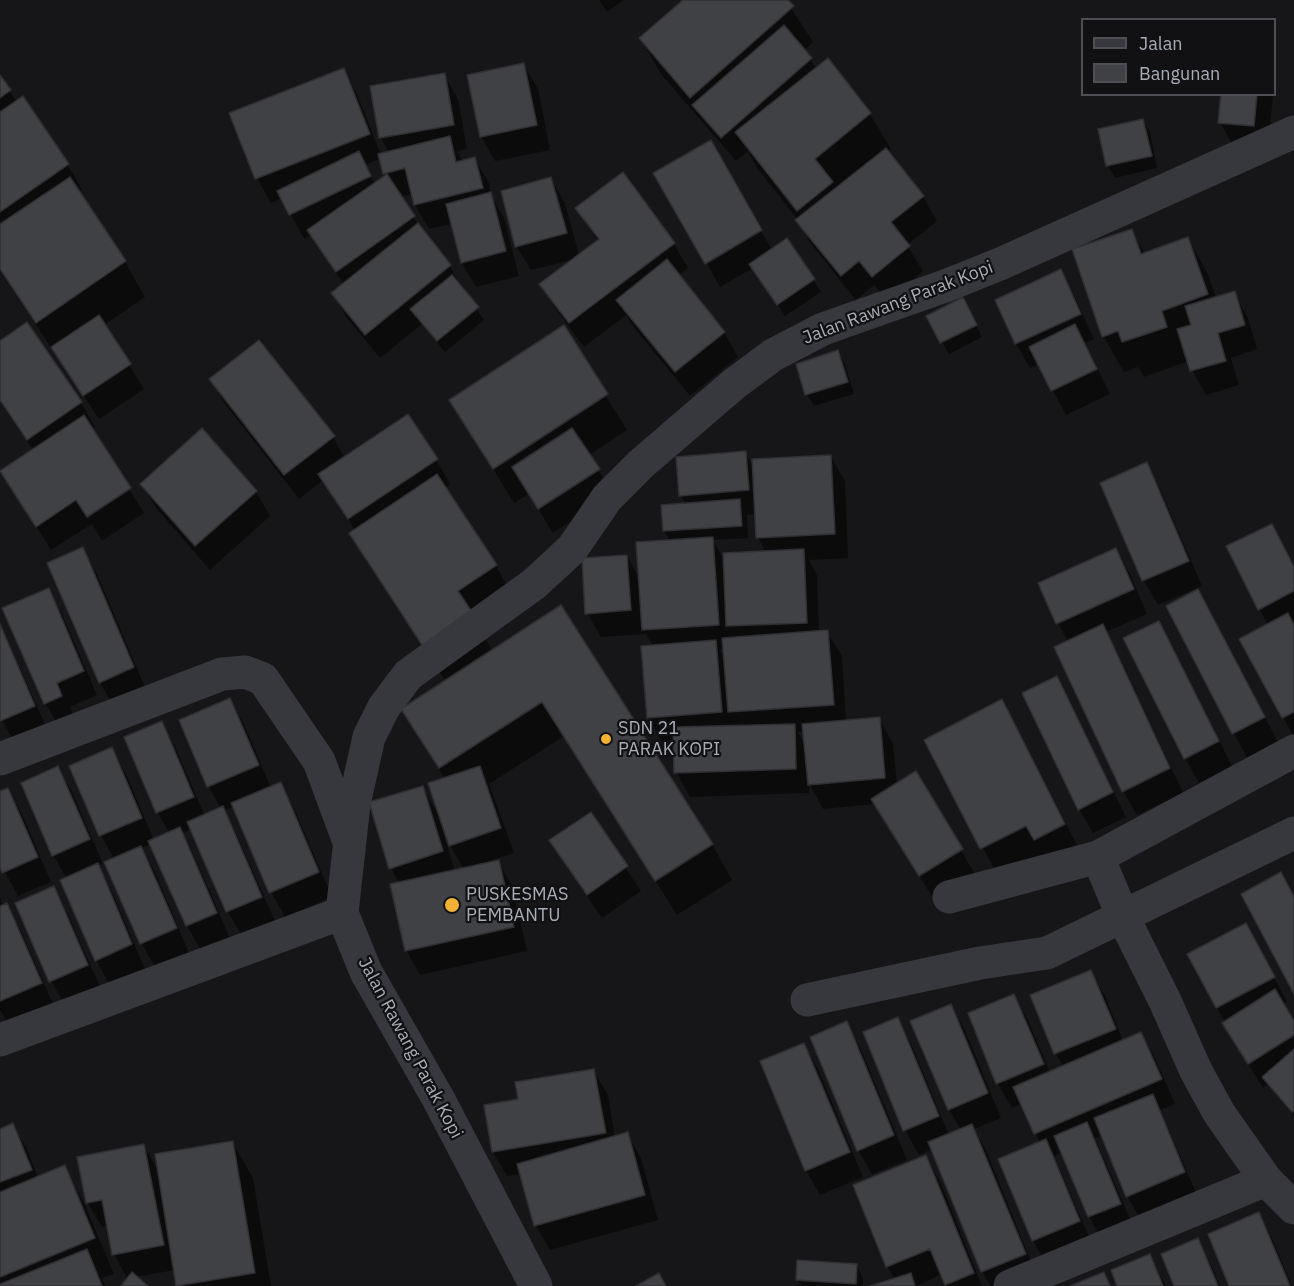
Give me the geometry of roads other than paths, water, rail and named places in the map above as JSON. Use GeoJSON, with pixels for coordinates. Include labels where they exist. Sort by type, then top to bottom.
{"type":"FeatureCollection","features":[{"type":"Feature","properties":{"kind":"street","name":"Jalan Rawang Parak Kopi"},"geometry":{"type":"LineString","coordinates":[[536,1286],[439,1100],[366,972],[342,913],[354,804],[369,737],[384,707],[408,675],[534,584],[572,549],[607,498],[641,464],[773,355],[823,329],[1000,264],[1294,132]]}},
{"type":"Feature","properties":{"kind":"street"},"geometry":{"type":"LineString","coordinates":[[0,759],[222,674],[245,672],[263,679],[318,761],[349,843]]}},
{"type":"Feature","properties":{"kind":"street"},"geometry":{"type":"LineString","coordinates":[[949,897],[1098,857],[1294,752]]}},
{"type":"Feature","properties":{"kind":"street"},"geometry":{"type":"LineString","coordinates":[[807,1000],[980,963],[1047,952],[1294,833]]}},
{"type":"Feature","properties":{"kind":"street"},"geometry":{"type":"LineString","coordinates":[[1098,857],[1123,917],[1165,1001],[1196,1071],[1219,1113],[1266,1180],[1294,1208]]}},
{"type":"Feature","properties":{"kind":"street"},"geometry":{"type":"LineString","coordinates":[[0,1040],[342,913]]}},
{"type":"Feature","properties":{"kind":"street"},"geometry":{"type":"LineString","coordinates":[[1010,1286],[1266,1180]]}},
{"type":"Feature","properties":{"kind":"place","name":"SDN 21 PARAK KOPI"},"geometry":{"type":"Point","coordinates":[606,739]}},
{"type":"Feature","properties":{"kind":"place","name":"PUSKESMAS PEMBANTU"},"geometry":{"type":"Point","coordinates":[452,905]}}]}
